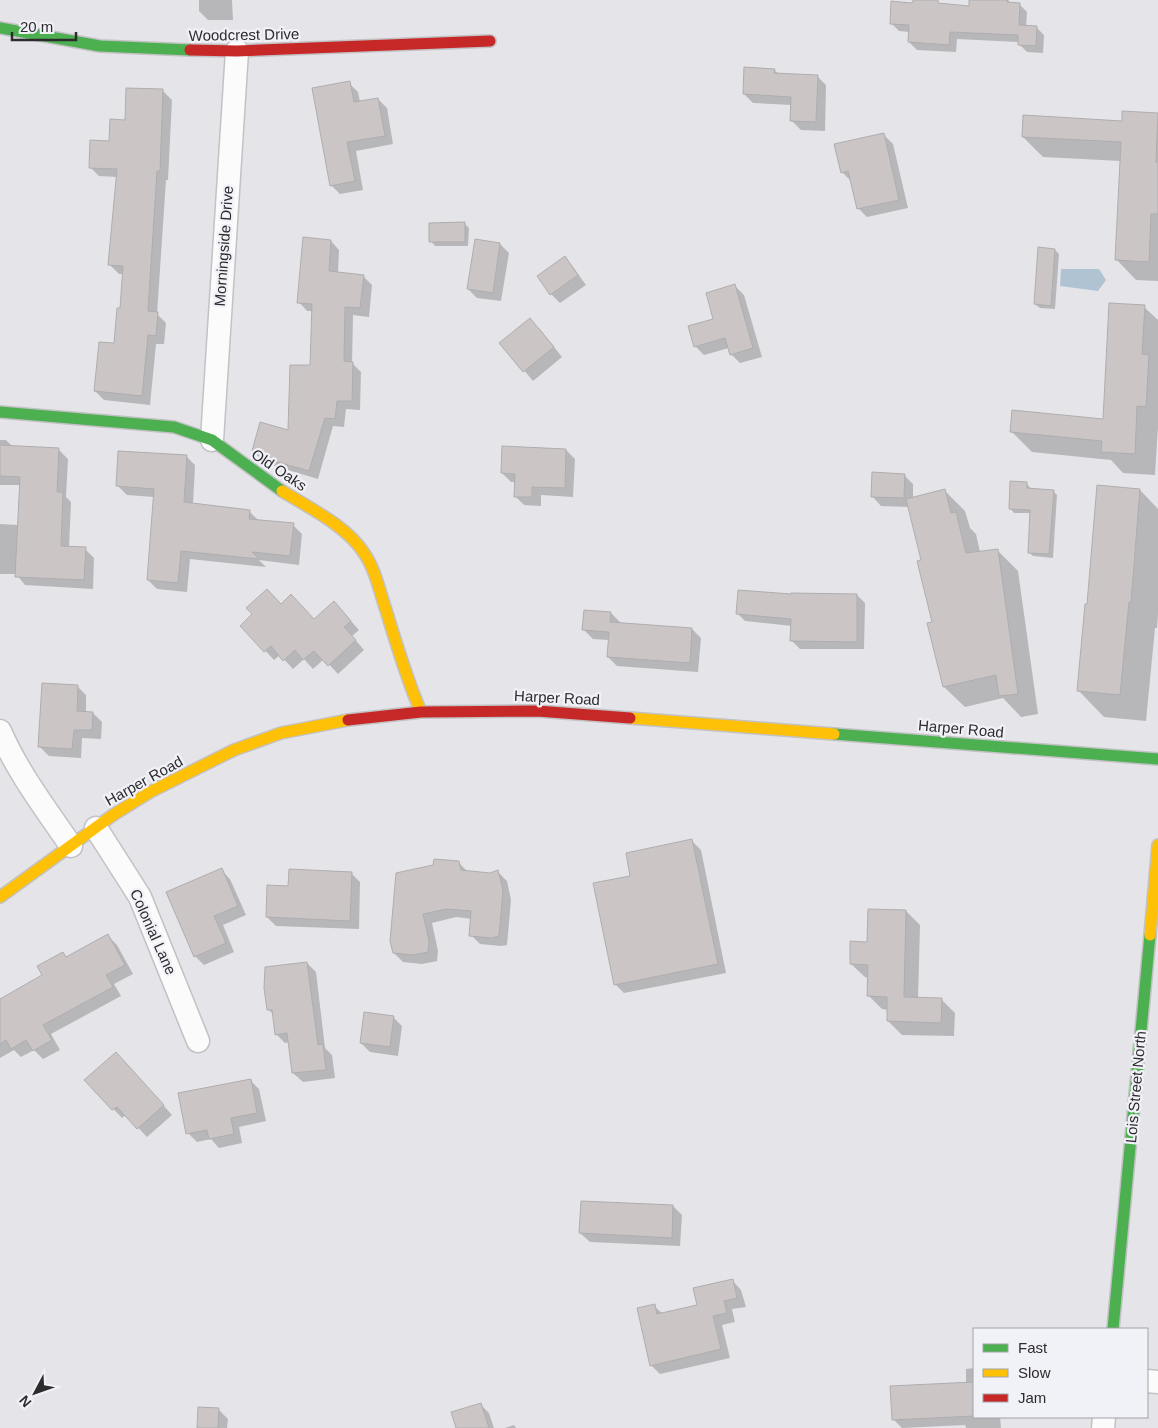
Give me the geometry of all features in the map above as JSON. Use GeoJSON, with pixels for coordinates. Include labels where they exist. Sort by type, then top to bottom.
{"type":"FeatureCollection","features":[{"type":"Feature","properties":{"kind":"street","name":"Woodcrest Drive"},"geometry":{"type":"LineString","coordinates":[[0,28],[100,46],[172,50],[237,51],[490,41]]}},
{"type":"Feature","properties":{"kind":"street","name":"Morningside Drive"},"geometry":{"type":"LineString","coordinates":[[212,440],[237,51]]}},
{"type":"Feature","properties":{"kind":"street","name":"Old Oaks"},"geometry":{"type":"LineString","coordinates":[[0,412],[174,427],[212,440],[272,485],[329,520],[364,552],[374,572],[411,690],[421,712]]}},
{"type":"Feature","properties":{"kind":"street","name":"Harper Road"},"geometry":{"type":"LineString","coordinates":[[0,897],[112,815],[150,792],[234,750],[271,736],[326,723],[421,712],[537,710],[1158,759]]}},
{"type":"Feature","properties":{"kind":"street"},"geometry":{"type":"LineString","coordinates":[[0,731],[23,776],[71,846]]}},
{"type":"Feature","properties":{"kind":"street","name":"Colonial Lane"},"geometry":{"type":"LineString","coordinates":[[96,828],[140,897],[198,1041]]}},
{"type":"Feature","properties":{"kind":"street","name":"Lois Street North"},"geometry":{"type":"LineString","coordinates":[[1113,1328],[1158,845]]}},
{"type":"Feature","properties":{"kind":"water"},"geometry":{"type":"Polygon","coordinates":[[[1061,269],[1099,269],[1106,280],[1098,291],[1060,286],[1061,269]]]}},
{"type":"Feature","properties":{"kind":"building"},"geometry":{"type":"Polygon","coordinates":[[[913,0],[938,0],[938,3],[969,6],[969,0],[1008,0],[1007,2],[1020,3],[1019,25],[1037,26],[1036,46],[1018,45],[1018,35],[950,32],[949,45],[908,42],[909,25],[890,24],[891,1],[910,3],[913,0]]]}},
{"type":"Feature","properties":{"kind":"building"},"geometry":{"type":"Polygon","coordinates":[[[744,67],[775,69],[774,73],[818,75],[816,122],[790,121],[791,97],[743,94],[744,67]]]}},
{"type":"Feature","properties":{"kind":"building"},"geometry":{"type":"Polygon","coordinates":[[[350,81],[354,102],[378,98],[385,136],[347,142],[355,181],[330,186],[312,88],[350,81]]]}},
{"type":"Feature","properties":{"kind":"building"},"geometry":{"type":"Polygon","coordinates":[[[126,88],[163,89],[160,171],[157,171],[148,311],[158,312],[156,336],[148,335],[142,396],[94,391],[99,342],[114,343],[117,308],[120,308],[123,266],[108,265],[117,169],[89,168],[90,140],[109,141],[110,119],[125,120],[126,88]]]}},
{"type":"Feature","properties":{"kind":"building"},"geometry":{"type":"Polygon","coordinates":[[[1122,111],[1158,113],[1156,162],[1158,162],[1158,214],[1151,214],[1149,262],[1115,260],[1121,142],[1022,137],[1023,115],[1122,121],[1122,111]]]}},
{"type":"Feature","properties":{"kind":"building"},"geometry":{"type":"Polygon","coordinates":[[[884,133],[899,200],[857,209],[848,171],[841,173],[834,144],[884,133]]]}},
{"type":"Feature","properties":{"kind":"building"},"geometry":{"type":"Polygon","coordinates":[[[465,222],[465,242],[429,242],[429,223],[465,222]]]}},
{"type":"Feature","properties":{"kind":"building"},"geometry":{"type":"Polygon","coordinates":[[[303,237],[331,240],[329,271],[364,275],[360,308],[345,307],[344,361],[353,362],[352,401],[337,401],[335,419],[325,418],[309,471],[260,457],[252,451],[260,422],[288,430],[290,365],[310,365],[312,304],[297,303],[303,237]]]}},
{"type":"Feature","properties":{"kind":"building"},"geometry":{"type":"Polygon","coordinates":[[[475,239],[500,243],[493,293],[467,289],[475,239]]]}},
{"type":"Feature","properties":{"kind":"building"},"geometry":{"type":"Polygon","coordinates":[[[1038,247],[1055,249],[1051,306],[1034,304],[1038,247]]]}},
{"type":"Feature","properties":{"kind":"building"},"geometry":{"type":"Polygon","coordinates":[[[565,256],[578,275],[550,295],[537,276],[565,256]]]}},
{"type":"Feature","properties":{"kind":"building"},"geometry":{"type":"Polygon","coordinates":[[[735,284],[753,348],[730,355],[725,338],[694,347],[688,326],[713,319],[706,293],[735,284]]]}},
{"type":"Feature","properties":{"kind":"building"},"geometry":{"type":"Polygon","coordinates":[[[1109,303],[1145,305],[1142,354],[1149,355],[1146,407],[1137,406],[1135,454],[1101,452],[1102,441],[1010,432],[1012,410],[1103,419],[1109,303]]]}},
{"type":"Feature","properties":{"kind":"building"},"geometry":{"type":"Polygon","coordinates":[[[530,318],[554,347],[523,372],[499,343],[530,318]]]}},
{"type":"Feature","properties":{"kind":"building"},"geometry":{"type":"Polygon","coordinates":[[[0,445],[59,448],[57,492],[63,492],[61,546],[86,547],[84,580],[15,577],[20,477],[0,476],[0,445]]]}},
{"type":"Feature","properties":{"kind":"building"},"geometry":{"type":"Polygon","coordinates":[[[502,446],[566,449],[565,488],[532,487],[532,497],[514,497],[515,474],[501,473],[502,446]]]}},
{"type":"Feature","properties":{"kind":"building"},"geometry":{"type":"Polygon","coordinates":[[[118,451],[187,455],[184,502],[250,510],[249,519],[294,523],[290,556],[252,552],[259,559],[181,551],[178,583],[147,580],[154,489],[116,486],[118,451]]]}},
{"type":"Feature","properties":{"kind":"building"},"geometry":{"type":"Polygon","coordinates":[[[872,472],[905,474],[904,498],[871,497],[872,472]]]}},
{"type":"Feature","properties":{"kind":"building"},"geometry":{"type":"Polygon","coordinates":[[[1010,481],[1027,482],[1027,488],[1054,490],[1049,554],[1028,553],[1030,510],[1009,509],[1010,481]]]}},
{"type":"Feature","properties":{"kind":"building"},"geometry":{"type":"Polygon","coordinates":[[[1097,485],[1140,489],[1131,602],[1129,602],[1120,695],[1077,691],[1085,604],[1087,604],[1097,485]]]}},
{"type":"Feature","properties":{"kind":"building"},"geometry":{"type":"Polygon","coordinates":[[[945,489],[951,513],[956,512],[966,553],[998,549],[1018,694],[999,696],[996,675],[943,687],[927,623],[932,622],[917,561],[921,560],[906,499],[945,489]]]}},
{"type":"Feature","properties":{"kind":"building"},"geometry":{"type":"Polygon","coordinates":[[[267,589],[281,604],[291,594],[314,619],[334,601],[351,621],[344,627],[356,640],[328,666],[314,651],[303,660],[295,650],[283,661],[271,646],[264,652],[240,626],[252,614],[246,608],[267,589]]]}},
{"type":"Feature","properties":{"kind":"building"},"geometry":{"type":"Polygon","coordinates":[[[738,590],[791,594],[857,594],[857,642],[790,641],[791,619],[736,614],[738,590]]]}},
{"type":"Feature","properties":{"kind":"building"},"geometry":{"type":"Polygon","coordinates":[[[584,610],[611,612],[610,622],[692,628],[690,663],[607,657],[609,632],[582,630],[584,610]]]}},
{"type":"Feature","properties":{"kind":"building"},"geometry":{"type":"Polygon","coordinates":[[[42,683],[78,685],[77,711],[93,712],[92,730],[74,730],[72,749],[38,747],[42,683]]]}},
{"type":"Feature","properties":{"kind":"building"},"geometry":{"type":"Polygon","coordinates":[[[692,839],[718,964],[614,985],[593,883],[630,876],[626,853],[692,839]]]}},
{"type":"Feature","properties":{"kind":"building"},"geometry":{"type":"Polygon","coordinates":[[[434,859],[459,861],[461,870],[490,873],[498,870],[503,890],[499,936],[491,938],[469,936],[471,911],[447,909],[423,914],[429,941],[428,952],[413,955],[393,953],[390,941],[396,873],[433,865],[434,859]]]}},
{"type":"Feature","properties":{"kind":"building"},"geometry":{"type":"Polygon","coordinates":[[[222,868],[238,906],[214,916],[226,943],[194,957],[166,892],[222,868]]]}},
{"type":"Feature","properties":{"kind":"building"},"geometry":{"type":"Polygon","coordinates":[[[289,869],[352,872],[350,921],[266,917],[267,885],[288,886],[289,869]]]}},
{"type":"Feature","properties":{"kind":"building"},"geometry":{"type":"Polygon","coordinates":[[[868,909],[906,910],[904,997],[942,998],[941,1023],[887,1021],[887,997],[867,996],[868,965],[850,964],[850,941],[867,942],[868,909]]]}},
{"type":"Feature","properties":{"kind":"building"},"geometry":{"type":"Polygon","coordinates":[[[108,934],[125,965],[106,975],[113,987],[43,1025],[52,1040],[33,1051],[26,1040],[11,1049],[6,1040],[0,1044],[0,999],[42,975],[37,966],[63,952],[66,957],[108,934]]]}},
{"type":"Feature","properties":{"kind":"building"},"geometry":{"type":"Polygon","coordinates":[[[307,962],[318,1045],[323,1044],[326,1070],[292,1073],[287,1033],[275,1035],[272,1010],[267,1010],[264,988],[265,967],[307,962]]]}},
{"type":"Feature","properties":{"kind":"building"},"geometry":{"type":"Polygon","coordinates":[[[364,1012],[394,1016],[390,1047],[360,1043],[364,1012]]]}},
{"type":"Feature","properties":{"kind":"building"},"geometry":{"type":"Polygon","coordinates":[[[116,1052],[164,1105],[137,1129],[117,1107],[112,1110],[84,1080],[116,1052]]]}},
{"type":"Feature","properties":{"kind":"building"},"geometry":{"type":"Polygon","coordinates":[[[251,1079],[257,1113],[231,1118],[234,1134],[209,1139],[207,1130],[186,1134],[178,1093],[251,1079]]]}},
{"type":"Feature","properties":{"kind":"building"},"geometry":{"type":"Polygon","coordinates":[[[581,1201],[673,1205],[672,1238],[579,1233],[581,1201]]]}},
{"type":"Feature","properties":{"kind":"building"},"geometry":{"type":"Polygon","coordinates":[[[733,1279],[737,1298],[724,1301],[727,1313],[713,1316],[721,1349],[650,1366],[637,1308],[655,1304],[657,1314],[697,1305],[693,1288],[733,1279]]]}},
{"type":"Feature","properties":{"kind":"building"},"geometry":{"type":"Polygon","coordinates":[[[973,1382],[973,1416],[892,1420],[890,1386],[973,1382]]]}},
{"type":"Feature","properties":{"kind":"building"},"geometry":{"type":"Polygon","coordinates":[[[481,1403],[489,1428],[456,1428],[451,1412],[481,1403]]]}},
{"type":"Feature","properties":{"kind":"building"},"geometry":{"type":"Polygon","coordinates":[[[198,1407],[219,1408],[218,1428],[197,1428],[198,1407]]]}},
{"type":"Feature","properties":{"kind":"traffic: fast"},"geometry":{"type":"LineString","coordinates":[[0,28],[100,46],[190,50]]}},
{"type":"Feature","properties":{"kind":"traffic: fast"},"geometry":{"type":"LineString","coordinates":[[0,412],[174,427],[212,440],[282,491]]}},
{"type":"Feature","properties":{"kind":"traffic: fast"},"geometry":{"type":"LineString","coordinates":[[834,734],[1158,759]]}},
{"type":"Feature","properties":{"kind":"traffic: fast"},"geometry":{"type":"LineString","coordinates":[[1113,1328],[1150,935]]}},
{"type":"Feature","properties":{"kind":"traffic: slow"},"geometry":{"type":"LineString","coordinates":[[282,491],[348,534],[364,553],[376,579],[406,673],[421,712]]}},
{"type":"Feature","properties":{"kind":"traffic: slow"},"geometry":{"type":"LineString","coordinates":[[630,718],[834,734]]}},
{"type":"Feature","properties":{"kind":"traffic: slow"},"geometry":{"type":"LineString","coordinates":[[0,897],[113,815],[150,792],[234,750],[281,733],[348,720]]}},
{"type":"Feature","properties":{"kind":"traffic: slow"},"geometry":{"type":"LineString","coordinates":[[1150,935],[1158,845]]}},
{"type":"Feature","properties":{"kind":"traffic: jam"},"geometry":{"type":"LineString","coordinates":[[190,50],[237,51],[490,41]]}},
{"type":"Feature","properties":{"kind":"traffic: jam"},"geometry":{"type":"LineString","coordinates":[[348,720],[421,712],[537,711],[630,718]]}}]}
